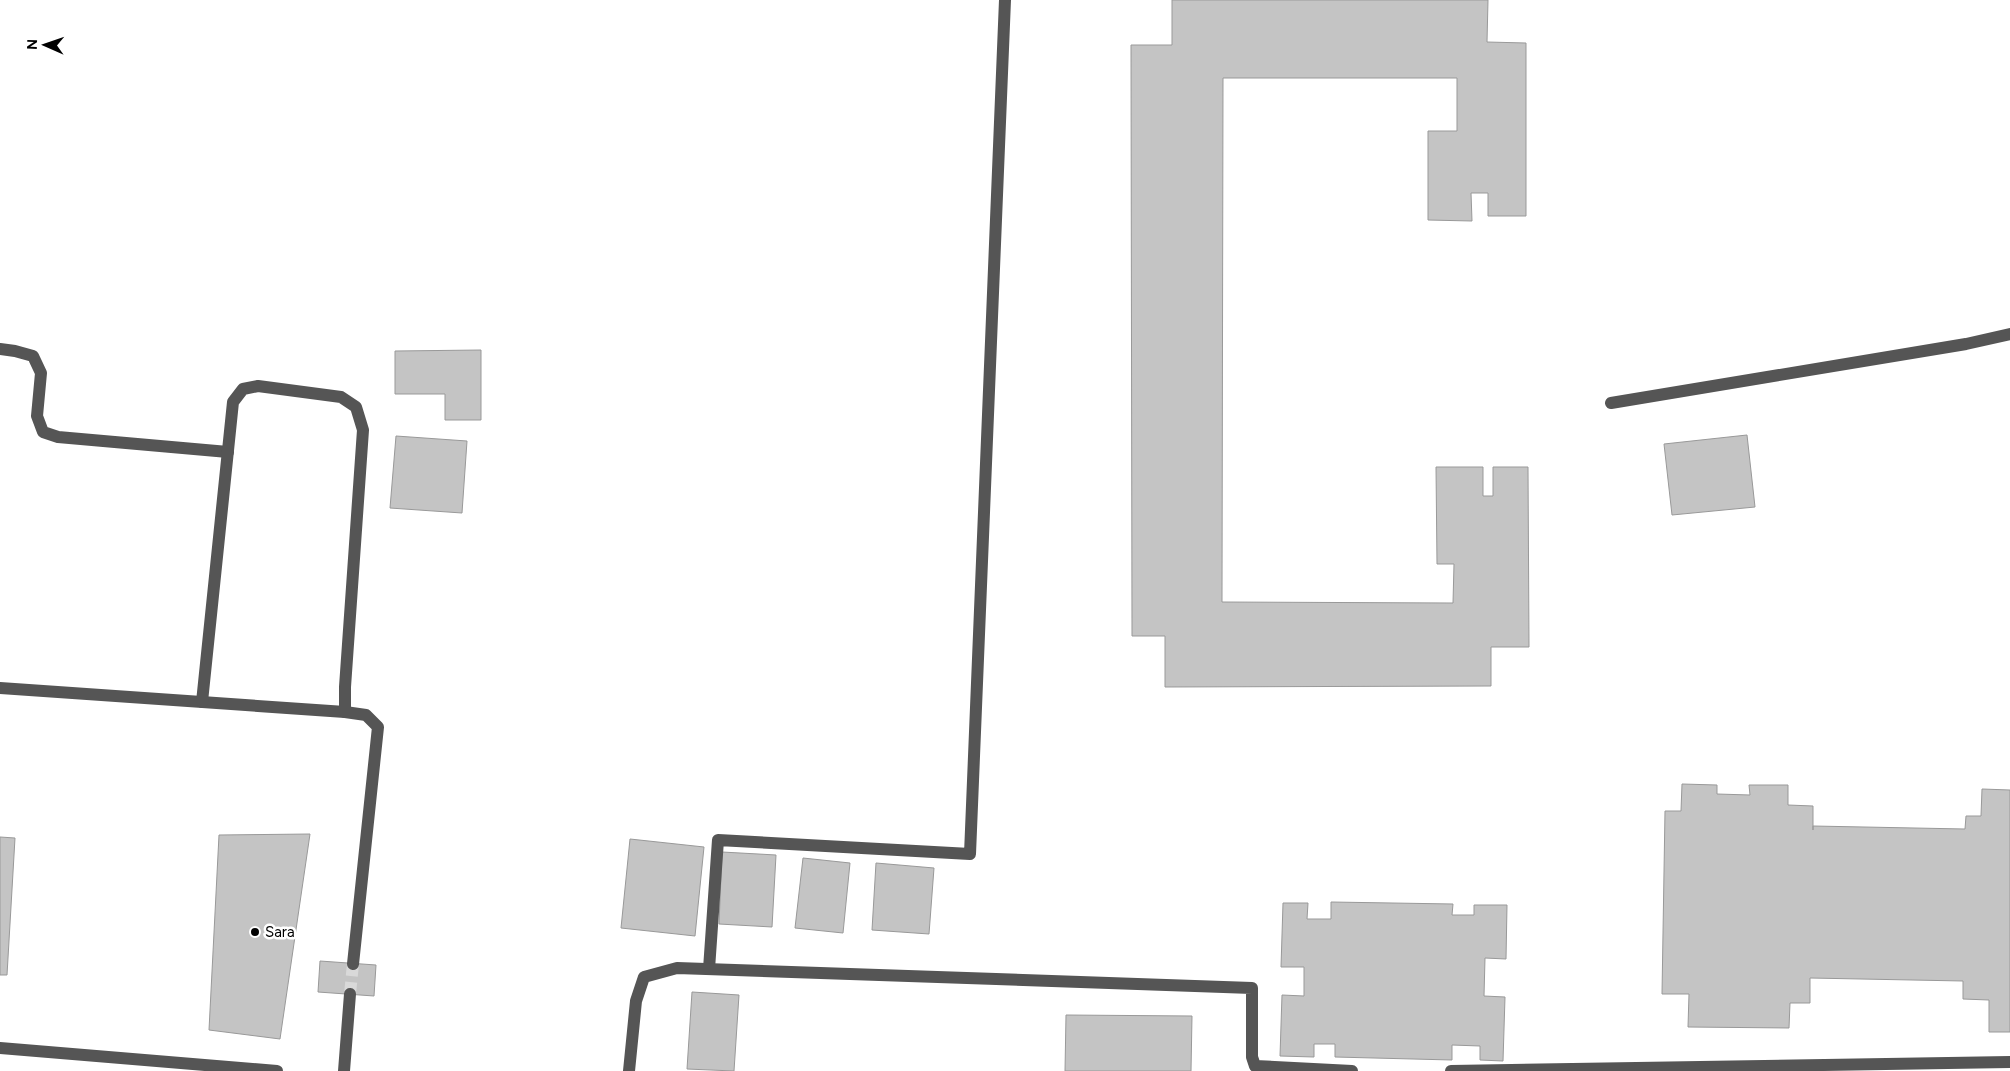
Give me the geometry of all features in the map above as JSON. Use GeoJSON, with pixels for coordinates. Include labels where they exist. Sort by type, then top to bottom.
{"type":"FeatureCollection","features":[{"type":"Feature","properties":{"kind":"street"},"geometry":{"type":"LineString","coordinates":[[709,969],[718,840],[970,854],[1005,0]]}},
{"type":"Feature","properties":{"kind":"street"},"geometry":{"type":"LineString","coordinates":[[1611,403],[1966,344],[2010,334]]}},
{"type":"Feature","properties":{"kind":"street"},"geometry":{"type":"LineString","coordinates":[[0,349],[33,356],[41,372],[37,416],[43,432],[58,437],[228,452]]}},
{"type":"Feature","properties":{"kind":"street"},"geometry":{"type":"LineString","coordinates":[[202,702],[232,402],[243,389],[258,386],[341,398],[356,407],[363,430],[345,687],[345,712]]}},
{"type":"Feature","properties":{"kind":"street"},"geometry":{"type":"LineString","coordinates":[[0,688],[366,715],[378,727],[353,964]]}},
{"type":"Feature","properties":{"kind":"street"},"geometry":{"type":"LineString","coordinates":[[629,1071],[636,1001],[644,977],[677,968],[1252,988],[1252,1058],[1254,1066],[1352,1071]]}},
{"type":"Feature","properties":{"kind":"street"},"geometry":{"type":"LineString","coordinates":[[344,1071],[350,994]]}},
{"type":"Feature","properties":{"kind":"street"},"geometry":{"type":"LineString","coordinates":[[0,1048],[277,1071]]}},
{"type":"Feature","properties":{"kind":"street"},"geometry":{"type":"LineString","coordinates":[[1452,1071],[2010,1062]]}},
{"type":"Feature","properties":{"kind":"building"},"geometry":{"type":"Polygon","coordinates":[[[1172,0],[1488,0],[1487,42],[1526,43],[1526,216],[1488,216],[1488,193],[1471,193],[1472,221],[1428,220],[1428,131],[1457,131],[1457,78],[1223,78],[1222,602],[1453,603],[1454,564],[1437,564],[1436,467],[1483,467],[1483,496],[1493,496],[1493,467],[1528,467],[1529,647],[1491,647],[1491,686],[1165,687],[1165,636],[1132,636],[1131,45],[1172,45],[1172,0]]]}},
{"type":"Feature","properties":{"kind":"building"},"geometry":{"type":"Polygon","coordinates":[[[481,350],[481,420],[445,420],[445,394],[395,394],[395,351],[481,350]]]}},
{"type":"Feature","properties":{"kind":"building"},"geometry":{"type":"Polygon","coordinates":[[[1747,435],[1755,507],[1672,515],[1664,444],[1747,435]]]}},
{"type":"Feature","properties":{"kind":"building"},"geometry":{"type":"Polygon","coordinates":[[[396,436],[467,441],[462,513],[390,508],[396,436]]]}},
{"type":"Feature","properties":{"kind":"building"},"geometry":{"type":"Polygon","coordinates":[[[1682,784],[1717,785],[1717,794],[1750,795],[1749,785],[1788,785],[1788,805],[1813,806],[1813,826],[1965,829],[1966,816],[1981,816],[1982,789],[2010,790],[2010,1032],[1989,1032],[1989,1000],[1963,999],[1963,981],[1810,978],[1810,1003],[1790,1003],[1789,1028],[1688,1027],[1689,994],[1662,994],[1665,811],[1681,811],[1682,784]]]}},
{"type":"Feature","properties":{"kind":"building","name":"Sara"},"geometry":{"type":"Polygon","coordinates":[[[310,834],[280,1039],[209,1030],[219,835],[310,834]]]}},
{"type":"Feature","properties":{"kind":"building"},"geometry":{"type":"Polygon","coordinates":[[[0,837],[15,838],[7,975],[0,975],[0,837]]]}},
{"type":"Feature","properties":{"kind":"building"},"geometry":{"type":"Polygon","coordinates":[[[630,839],[704,847],[695,936],[621,928],[630,839]]]}},
{"type":"Feature","properties":{"kind":"building"},"geometry":{"type":"Polygon","coordinates":[[[722,852],[776,855],[772,927],[719,924],[722,852]]]}},
{"type":"Feature","properties":{"kind":"building"},"geometry":{"type":"Polygon","coordinates":[[[803,858],[850,863],[843,933],[795,928],[803,858]]]}},
{"type":"Feature","properties":{"kind":"building"},"geometry":{"type":"Polygon","coordinates":[[[876,863],[934,868],[929,934],[872,930],[876,863]]]}},
{"type":"Feature","properties":{"kind":"building"},"geometry":{"type":"Polygon","coordinates":[[[1331,902],[1453,904],[1452,915],[1474,915],[1474,905],[1507,905],[1506,959],[1485,958],[1484,996],[1505,997],[1503,1061],[1480,1060],[1480,1046],[1452,1045],[1452,1060],[1335,1057],[1335,1044],[1314,1044],[1314,1057],[1280,1056],[1282,995],[1304,996],[1304,967],[1281,967],[1283,903],[1308,903],[1307,919],[1331,919],[1331,902]]]}},
{"type":"Feature","properties":{"kind":"building"},"geometry":{"type":"Polygon","coordinates":[[[320,961],[376,965],[374,996],[318,992],[320,961]]]}},
{"type":"Feature","properties":{"kind":"building"},"geometry":{"type":"Polygon","coordinates":[[[692,992],[739,995],[734,1071],[687,1069],[692,992]]]}},
{"type":"Feature","properties":{"kind":"building"},"geometry":{"type":"Polygon","coordinates":[[[1066,1015],[1192,1016],[1191,1071],[1065,1071],[1066,1015]]]}},
{"type":"Feature","properties":{"kind":"tunnel"},"geometry":{"type":"LineString","coordinates":[[350,994],[353,964]]}},
{"type":"Feature","properties":{"kind":"place","name":"Sara"},"geometry":{"type":"Point","coordinates":[255,932]}}]}
